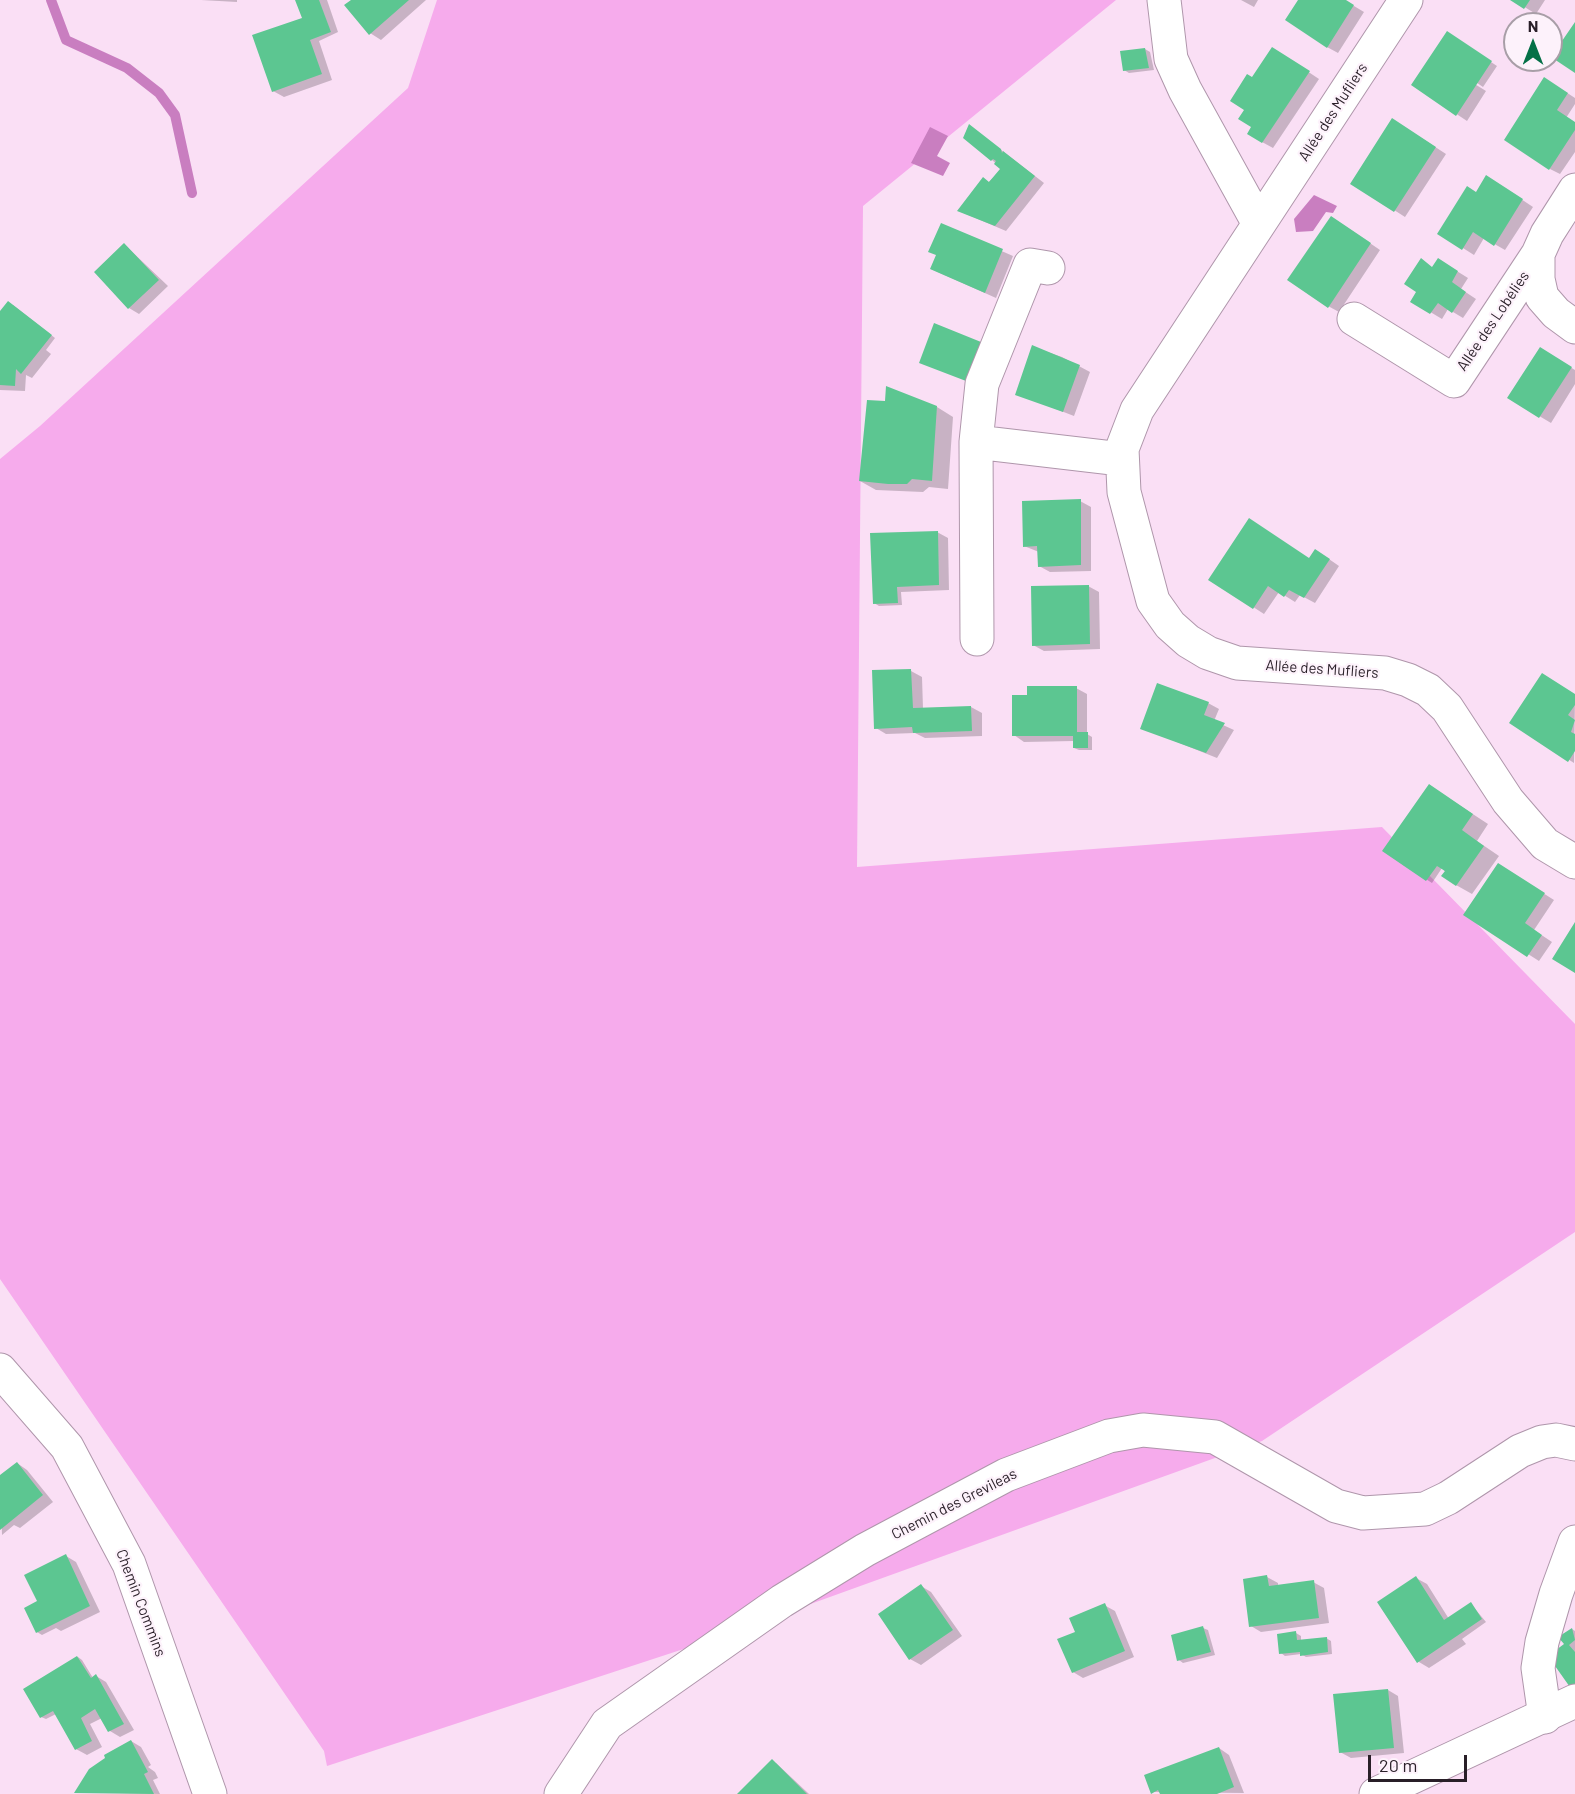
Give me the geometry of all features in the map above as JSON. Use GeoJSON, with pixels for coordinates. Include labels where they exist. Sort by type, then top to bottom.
{"type":"FeatureCollection","features":[{"type":"Feature","properties":{"kind":"street"},"geometry":{"type":"LineString","coordinates":[[1164,0],[1171,59],[1185,90],[1259,224]]}},
{"type":"Feature","properties":{"kind":"street","name":"Allée des Mufliers"},"geometry":{"type":"LineString","coordinates":[[1406,0],[1137,410],[1128,428],[1121,459],[1124,492],[1153,601],[1176,630],[1208,653],[1237,663],[1386,673],[1428,690],[1447,708],[1508,801],[1545,844],[1575,862]]}},
{"type":"Feature","properties":{"kind":"street","name":"Allée des Lobélies"},"geometry":{"type":"LineString","coordinates":[[1354,319],[1454,381],[1538,254],[1547,234],[1575,190]]}},
{"type":"Feature","properties":{"kind":"street","name":"Allée des Lobélies"},"geometry":{"type":"LineString","coordinates":[[1538,254],[1538,279],[1542,297],[1556,313],[1575,327]]}},
{"type":"Feature","properties":{"kind":"street"},"geometry":{"type":"LineString","coordinates":[[976,639],[976,442],[982,384],[1030,265],[1048,268]]}},
{"type":"Feature","properties":{"kind":"street"},"geometry":{"type":"LineString","coordinates":[[976,442],[1121,459]]}},
{"type":"Feature","properties":{"kind":"street","name":"Chemin Commins"},"geometry":{"type":"LineString","coordinates":[[0,1370],[67,1447],[129,1564],[210,1794]]}},
{"type":"Feature","properties":{"kind":"street","name":"Chemin des Grevileas"},"geometry":{"type":"LineString","coordinates":[[561,1794],[607,1724],[782,1601],[866,1550],[1006,1475],[1109,1436],[1143,1430],[1215,1437],[1336,1506],[1363,1513],[1425,1509],[1449,1498],[1520,1451],[1556,1440],[1575,1444]]}},
{"type":"Feature","properties":{"kind":"street"},"geometry":{"type":"LineString","coordinates":[[1545,1717],[1538,1668],[1542,1642],[1556,1593],[1575,1542]]}},
{"type":"Feature","properties":{"kind":"street"},"geometry":{"type":"LineString","coordinates":[[1376,1794],[1575,1701]]}},
{"type":"Feature","properties":{"kind":"shaded area"},"geometry":{"type":"Polygon","coordinates":[[[437,0],[1116,0],[863,206],[857,867],[1382,827],[1575,1024],[1575,1232],[1262,1441],[708,1641],[327,1766],[324,1751],[0,1279],[0,459],[40,426],[408,88],[437,0]]]}},
{"type":"Feature","properties":{"kind":"shaded area"},"geometry":{"type":"Polygon","coordinates":[[[930,127],[948,136],[937,156],[950,163],[943,176],[911,163],[930,127]]]}},
{"type":"Feature","properties":{"kind":"shaded area"},"geometry":{"type":"Polygon","coordinates":[[[1314,195],[1337,206],[1333,213],[1326,212],[1313,231],[1296,232],[1294,219],[1314,195]]]}},
{"type":"Feature","properties":{"kind":"building"},"geometry":{"type":"Polygon","coordinates":[[[295,0],[319,0],[331,32],[310,40],[322,74],[272,92],[252,35],[302,18],[295,0]]]}},
{"type":"Feature","properties":{"kind":"building"},"geometry":{"type":"Polygon","coordinates":[[[351,0],[409,0],[369,35],[344,5],[351,0]]]}},
{"type":"Feature","properties":{"kind":"building"},"geometry":{"type":"Polygon","coordinates":[[[1298,0],[1346,0],[1354,5],[1327,48],[1285,20],[1298,0]]]}},
{"type":"Feature","properties":{"kind":"building"},"geometry":{"type":"Polygon","coordinates":[[[1510,0],[1530,0],[1524,9],[1510,0]]]}},
{"type":"Feature","properties":{"kind":"building"},"geometry":{"type":"Polygon","coordinates":[[[1575,22],[1575,73],[1563,65],[1563,40],[1575,22]]]}},
{"type":"Feature","properties":{"kind":"building"},"geometry":{"type":"Polygon","coordinates":[[[1447,31],[1492,61],[1456,116],[1411,85],[1447,31]]]}},
{"type":"Feature","properties":{"kind":"building"},"geometry":{"type":"Polygon","coordinates":[[[1272,47],[1310,71],[1262,143],[1247,134],[1251,127],[1238,119],[1244,110],[1230,101],[1247,74],[1252,77],[1272,47]]]}},
{"type":"Feature","properties":{"kind":"building"},"geometry":{"type":"Polygon","coordinates":[[[1145,48],[1149,68],[1123,71],[1120,51],[1145,48]]]}},
{"type":"Feature","properties":{"kind":"building"},"geometry":{"type":"Polygon","coordinates":[[[1544,77],[1568,93],[1557,110],[1575,122],[1575,130],[1549,170],[1504,140],[1544,77]]]}},
{"type":"Feature","properties":{"kind":"building"},"geometry":{"type":"Polygon","coordinates":[[[1392,118],[1436,147],[1394,212],[1350,184],[1392,118]]]}},
{"type":"Feature","properties":{"kind":"building"},"geometry":{"type":"Polygon","coordinates":[[[969,124],[1001,149],[1002,153],[1003,151],[1035,176],[995,226],[957,211],[983,177],[989,182],[1000,169],[994,164],[996,161],[993,159],[991,161],[963,138],[969,124]]]}},
{"type":"Feature","properties":{"kind":"building"},"geometry":{"type":"Polygon","coordinates":[[[1486,175],[1523,199],[1494,246],[1473,232],[1462,250],[1437,234],[1467,186],[1476,192],[1486,175]]]}},
{"type":"Feature","properties":{"kind":"building"},"geometry":{"type":"Polygon","coordinates":[[[1331,216],[1371,243],[1328,308],[1287,280],[1331,216]]]}},
{"type":"Feature","properties":{"kind":"building"},"geometry":{"type":"Polygon","coordinates":[[[941,223],[1003,249],[985,293],[930,269],[936,255],[928,252],[941,223]]]}},
{"type":"Feature","properties":{"kind":"building"},"geometry":{"type":"Polygon","coordinates":[[[124,243],[159,280],[128,309],[94,272],[124,243]]]}},
{"type":"Feature","properties":{"kind":"building"},"geometry":{"type":"Polygon","coordinates":[[[1421,258],[1432,267],[1438,258],[1458,271],[1452,282],[1466,292],[1452,313],[1438,303],[1430,314],[1410,302],[1416,292],[1404,284],[1421,258]]]}},
{"type":"Feature","properties":{"kind":"building"},"geometry":{"type":"Polygon","coordinates":[[[8,301],[52,335],[21,374],[16,369],[15,386],[0,385],[0,311],[8,301]]]}},
{"type":"Feature","properties":{"kind":"building"},"geometry":{"type":"Polygon","coordinates":[[[934,323],[981,342],[966,381],[919,363],[934,323]]]}},
{"type":"Feature","properties":{"kind":"building"},"geometry":{"type":"Polygon","coordinates":[[[1032,345],[1080,365],[1063,412],[1015,395],[1032,345]]]}},
{"type":"Feature","properties":{"kind":"building"},"geometry":{"type":"Polygon","coordinates":[[[1540,347],[1572,367],[1539,418],[1507,398],[1540,347]]]}},
{"type":"Feature","properties":{"kind":"building"},"geometry":{"type":"Polygon","coordinates":[[[886,386],[937,406],[932,481],[912,479],[907,484],[888,484],[859,481],[867,400],[885,401],[886,386]]]}},
{"type":"Feature","properties":{"kind":"building"},"geometry":{"type":"Polygon","coordinates":[[[1081,499],[1081,565],[1038,567],[1037,546],[1023,547],[1022,501],[1081,499]]]}},
{"type":"Feature","properties":{"kind":"building"},"geometry":{"type":"Polygon","coordinates":[[[1249,518],[1309,558],[1315,549],[1330,559],[1304,598],[1289,590],[1284,597],[1268,586],[1253,609],[1208,580],[1249,518]]]}},
{"type":"Feature","properties":{"kind":"building"},"geometry":{"type":"Polygon","coordinates":[[[938,531],[939,585],[897,587],[898,603],[873,604],[870,533],[938,531]]]}},
{"type":"Feature","properties":{"kind":"building"},"geometry":{"type":"Polygon","coordinates":[[[1089,585],[1090,644],[1032,646],[1031,586],[1089,585]]]}},
{"type":"Feature","properties":{"kind":"building"},"geometry":{"type":"Polygon","coordinates":[[[911,669],[913,708],[971,706],[972,731],[913,733],[912,727],[874,729],[872,670],[911,669]]]}},
{"type":"Feature","properties":{"kind":"building"},"geometry":{"type":"Polygon","coordinates":[[[1542,673],[1575,694],[1575,705],[1568,715],[1575,720],[1571,732],[1575,734],[1575,751],[1568,762],[1509,723],[1542,673]]]}},
{"type":"Feature","properties":{"kind":"building"},"geometry":{"type":"Polygon","coordinates":[[[1157,683],[1209,702],[1204,715],[1225,723],[1206,753],[1140,729],[1157,683]]]}},
{"type":"Feature","properties":{"kind":"building"},"geometry":{"type":"Polygon","coordinates":[[[1027,686],[1077,686],[1077,732],[1088,732],[1088,748],[1073,748],[1073,736],[1012,736],[1012,695],[1027,695],[1027,686]]]}},
{"type":"Feature","properties":{"kind":"building"},"geometry":{"type":"Polygon","coordinates":[[[1429,784],[1473,814],[1462,830],[1484,846],[1456,886],[1441,876],[1445,871],[1437,866],[1426,881],[1382,851],[1429,784]]]}},
{"type":"Feature","properties":{"kind":"building"},"geometry":{"type":"Polygon","coordinates":[[[1498,863],[1545,893],[1525,923],[1542,935],[1527,957],[1463,915],[1498,863]]]}},
{"type":"Feature","properties":{"kind":"building"},"geometry":{"type":"Polygon","coordinates":[[[1575,922],[1575,973],[1552,959],[1575,922]]]}},
{"type":"Feature","properties":{"kind":"building"},"geometry":{"type":"Polygon","coordinates":[[[17,1462],[43,1495],[0,1530],[0,1475],[17,1462]]]}},
{"type":"Feature","properties":{"kind":"building"},"geometry":{"type":"Polygon","coordinates":[[[66,1554],[90,1606],[36,1633],[24,1608],[37,1601],[24,1575],[66,1554]]]}},
{"type":"Feature","properties":{"kind":"building"},"geometry":{"type":"Polygon","coordinates":[[[1267,1575],[1269,1586],[1314,1580],[1319,1618],[1249,1627],[1243,1579],[1267,1575]]]}},
{"type":"Feature","properties":{"kind":"building"},"geometry":{"type":"Polygon","coordinates":[[[1416,1576],[1444,1620],[1471,1602],[1482,1619],[1417,1663],[1377,1602],[1416,1576]]]}},
{"type":"Feature","properties":{"kind":"building"},"geometry":{"type":"Polygon","coordinates":[[[921,1584],[953,1630],[909,1660],[878,1614],[921,1584]]]}},
{"type":"Feature","properties":{"kind":"building"},"geometry":{"type":"Polygon","coordinates":[[[1105,1603],[1125,1651],[1072,1673],[1057,1639],[1075,1632],[1069,1618],[1105,1603]]]}},
{"type":"Feature","properties":{"kind":"building"},"geometry":{"type":"Polygon","coordinates":[[[1203,1626],[1211,1652],[1177,1661],[1171,1635],[1203,1626]]]}},
{"type":"Feature","properties":{"kind":"building"},"geometry":{"type":"Polygon","coordinates":[[[1572,1628],[1575,1640],[1569,1645],[1575,1652],[1575,1688],[1572,1690],[1548,1656],[1564,1644],[1558,1637],[1572,1628]]]}},
{"type":"Feature","properties":{"kind":"building"},"geometry":{"type":"Polygon","coordinates":[[[1296,1631],[1297,1640],[1327,1637],[1328,1652],[1300,1656],[1300,1652],[1279,1654],[1277,1634],[1296,1631]]]}},
{"type":"Feature","properties":{"kind":"building"},"geometry":{"type":"Polygon","coordinates":[[[77,1656],[91,1678],[96,1674],[124,1724],[108,1732],[95,1709],[81,1718],[92,1741],[75,1750],[53,1711],[40,1718],[23,1689],[77,1656]]]}},
{"type":"Feature","properties":{"kind":"building"},"geometry":{"type":"Polygon","coordinates":[[[1388,1689],[1394,1748],[1339,1753],[1333,1694],[1388,1689]]]}},
{"type":"Feature","properties":{"kind":"building"},"geometry":{"type":"Polygon","coordinates":[[[131,1740],[148,1772],[144,1774],[154,1794],[74,1793],[89,1769],[105,1758],[104,1755],[131,1740]]]}},
{"type":"Feature","properties":{"kind":"building"},"geometry":{"type":"Polygon","coordinates":[[[1219,1747],[1234,1787],[1217,1794],[1160,1794],[1158,1790],[1151,1794],[1144,1775],[1219,1747]]]}},
{"type":"Feature","properties":{"kind":"building"},"geometry":{"type":"Polygon","coordinates":[[[772,1759],[807,1794],[737,1794],[772,1759]]]}},
{"type":"Feature","properties":{"kind":"waterway"},"geometry":{"type":"LineString","coordinates":[[51,0],[66,40],[127,68],[159,93],[175,115],[192,193]]}}]}
